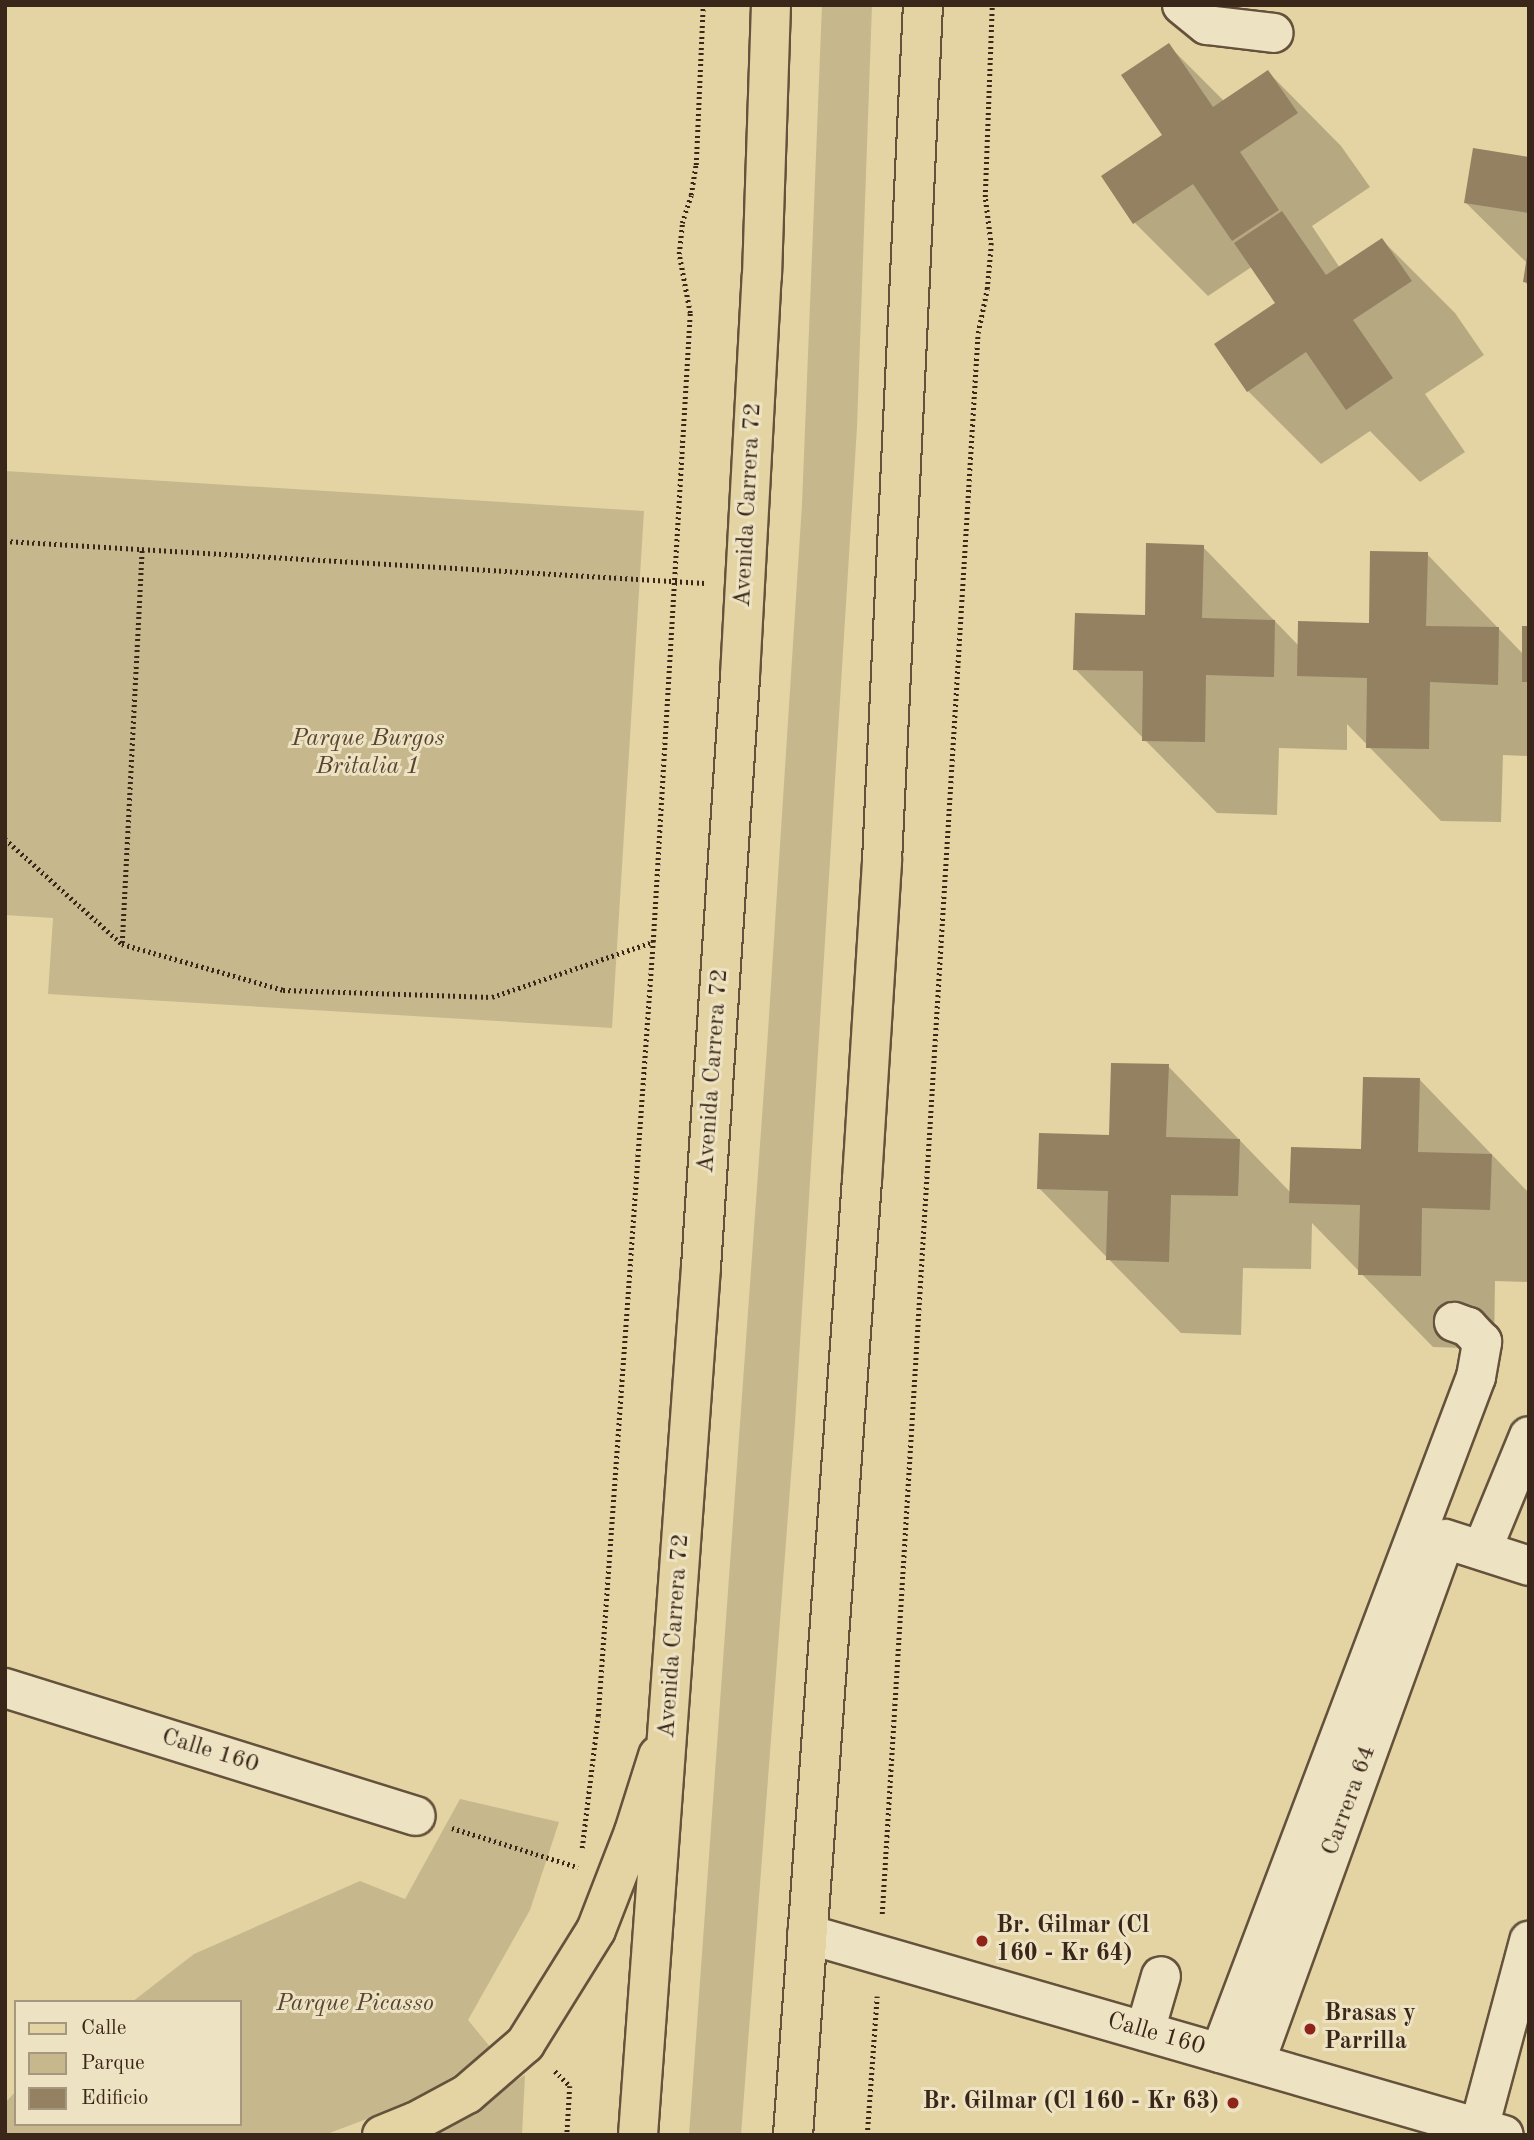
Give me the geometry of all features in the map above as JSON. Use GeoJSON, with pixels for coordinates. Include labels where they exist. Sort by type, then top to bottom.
{"type":"FeatureCollection","features":[{"type":"Feature","properties":{"kind":"main road","name":"Avenida Carrera 72"},"geometry":{"type":"LineString","coordinates":[[638,2135],[701,1267],[745,585],[762,276],[771,5]]}},
{"type":"Feature","properties":{"kind":"main road"},"geometry":{"type":"LineString","coordinates":[[793,2135],[861,1194],[882,861],[923,5]]}},
{"type":"Feature","properties":{"kind":"main road"},"geometry":{"type":"LineString","coordinates":[[382,2135],[415,2122],[467,2094],[532,2035],[596,1930],[634,1832],[668,1724]]}},
{"type":"Feature","properties":{"kind":"street"},"geometry":{"type":"LineString","coordinates":[[1182,5],[1207,25],[1275,33]]}},
{"type":"Feature","properties":{"kind":"street"},"geometry":{"type":"LineString","coordinates":[[1238,2058],[1476,1377],[1482,1342],[1468,1327],[1454,1322]]}},
{"type":"Feature","properties":{"kind":"street"},"geometry":{"type":"LineString","coordinates":[[1529,1436],[1482,1550],[1529,1566]]}},
{"type":"Feature","properties":{"kind":"street","name":"Carrera 64"},"geometry":{"type":"LineString","coordinates":[[1238,2058],[1445,1539],[1482,1550]]}},
{"type":"Feature","properties":{"kind":"street","name":"Calle 160"},"geometry":{"type":"LineString","coordinates":[[5,1688],[415,1816]]}},
{"type":"Feature","properties":{"kind":"street","name":"Calle 160"},"geometry":{"type":"LineString","coordinates":[[807,1934],[1491,2131]]}},
{"type":"Feature","properties":{"kind":"street"},"geometry":{"type":"LineString","coordinates":[[1491,2131],[1529,1941]]}},
{"type":"Feature","properties":{"kind":"street"},"geometry":{"type":"LineString","coordinates":[[1145,2031],[1161,1976]]}},
{"type":"Feature","properties":{"kind":"path"},"geometry":{"type":"LineString","coordinates":[[577,1879],[598,1716],[653,942],[690,313],[679,254],[682,223],[696,165],[703,5]]}},
{"type":"Feature","properties":{"kind":"path"},"geometry":{"type":"LineString","coordinates":[[867,2135],[978,332],[987,289],[991,245],[985,197],[992,5]]}},
{"type":"Feature","properties":{"kind":"path"},"geometry":{"type":"LineString","coordinates":[[5,541],[745,585]]}},
{"type":"Feature","properties":{"kind":"path"},"geometry":{"type":"LineString","coordinates":[[122,944],[142,549]]}},
{"type":"Feature","properties":{"kind":"path"},"geometry":{"type":"LineString","coordinates":[[5,839],[122,944],[283,990],[492,997],[653,942]]}},
{"type":"Feature","properties":{"kind":"path"},"geometry":{"type":"LineString","coordinates":[[415,1816],[580,1868]]}},
{"type":"Feature","properties":{"kind":"path"},"geometry":{"type":"LineString","coordinates":[[567,2135],[570,2086]]}},
{"type":"Feature","properties":{"kind":"green space"},"geometry":{"type":"Polygon","coordinates":[[[822,5],[872,5],[857,427],[795,1423],[741,2135],[689,2135],[767,1047],[802,504],[822,5]]]}},
{"type":"Feature","properties":{"kind":"green space","name":"Parque Burgos Britalia 1"},"geometry":{"type":"Polygon","coordinates":[[[5,471],[644,511],[612,1028],[48,994],[53,918],[5,915],[5,471]]]}},
{"type":"Feature","properties":{"kind":"green space","name":"Parque Picasso"},"geometry":{"type":"Polygon","coordinates":[[[460,1799],[559,1822],[530,1910],[468,2020],[491,2048],[452,2077],[407,2104],[324,2135],[5,2135],[5,2103],[14,2093],[14,2126],[242,2126],[242,2000],[135,2000],[194,1954],[360,1881],[405,1899],[460,1799]]]}},
{"type":"Feature","properties":{"kind":"green space"},"geometry":{"type":"Polygon","coordinates":[[[525,2075],[522,2135],[431,2135],[525,2075]]]}},
{"type":"Feature","properties":{"kind":"building"},"geometry":{"type":"Polygon","coordinates":[[[1169,43],[1213,107],[1268,70],[1298,113],[1240,152],[1279,210],[1232,241],[1193,184],[1133,224],[1101,176],[1162,135],[1121,75],[1169,43]]]}},
{"type":"Feature","properties":{"kind":"building"},"geometry":{"type":"Polygon","coordinates":[[[1473,148],[1529,157],[1529,213],[1464,203],[1473,148]]]}},
{"type":"Feature","properties":{"kind":"building"},"geometry":{"type":"Polygon","coordinates":[[[1282,211],[1326,275],[1382,238],[1412,281],[1353,320],[1393,378],[1346,410],[1306,352],[1247,392],[1214,344],[1275,303],[1234,243],[1282,211]]]}},
{"type":"Feature","properties":{"kind":"building"},"geometry":{"type":"Polygon","coordinates":[[[1529,256],[1529,283],[1523,282],[1529,256]]]}},
{"type":"Feature","properties":{"kind":"building"},"geometry":{"type":"Polygon","coordinates":[[[1146,543],[1204,545],[1202,618],[1275,620],[1274,677],[1206,675],[1205,742],[1142,741],[1143,671],[1073,670],[1075,613],[1145,615],[1146,543]]]}},
{"type":"Feature","properties":{"kind":"building"},"geometry":{"type":"Polygon","coordinates":[[[1370,551],[1428,552],[1426,626],[1499,627],[1498,685],[1430,682],[1429,749],[1366,748],[1367,678],[1297,676],[1298,621],[1369,623],[1370,551]]]}},
{"type":"Feature","properties":{"kind":"building"},"geometry":{"type":"Polygon","coordinates":[[[1522,626],[1529,626],[1529,682],[1522,682],[1522,626]]]}},
{"type":"Feature","properties":{"kind":"building"},"geometry":{"type":"Polygon","coordinates":[[[1111,1063],[1169,1064],[1166,1137],[1240,1139],[1238,1196],[1171,1195],[1169,1262],[1106,1260],[1108,1191],[1037,1189],[1039,1133],[1109,1135],[1111,1063]]]}},
{"type":"Feature","properties":{"kind":"building"},"geometry":{"type":"Polygon","coordinates":[[[1363,1077],[1420,1078],[1418,1152],[1492,1154],[1490,1210],[1422,1208],[1421,1276],[1358,1275],[1360,1205],[1289,1203],[1291,1147],[1361,1149],[1363,1077]]]}},
{"type":"Feature","properties":{"kind":"place","name":"Br. Gilmar (Cl 160 - Kr 64)"},"geometry":{"type":"Point","coordinates":[982,1941]}},
{"type":"Feature","properties":{"kind":"place","name":"Brasas y Parrilla"},"geometry":{"type":"Point","coordinates":[1310,2029]}},
{"type":"Feature","properties":{"kind":"place","name":"Br. Gilmar (Cl 160 - Kr 63)"},"geometry":{"type":"Point","coordinates":[1233,2103]}}]}
